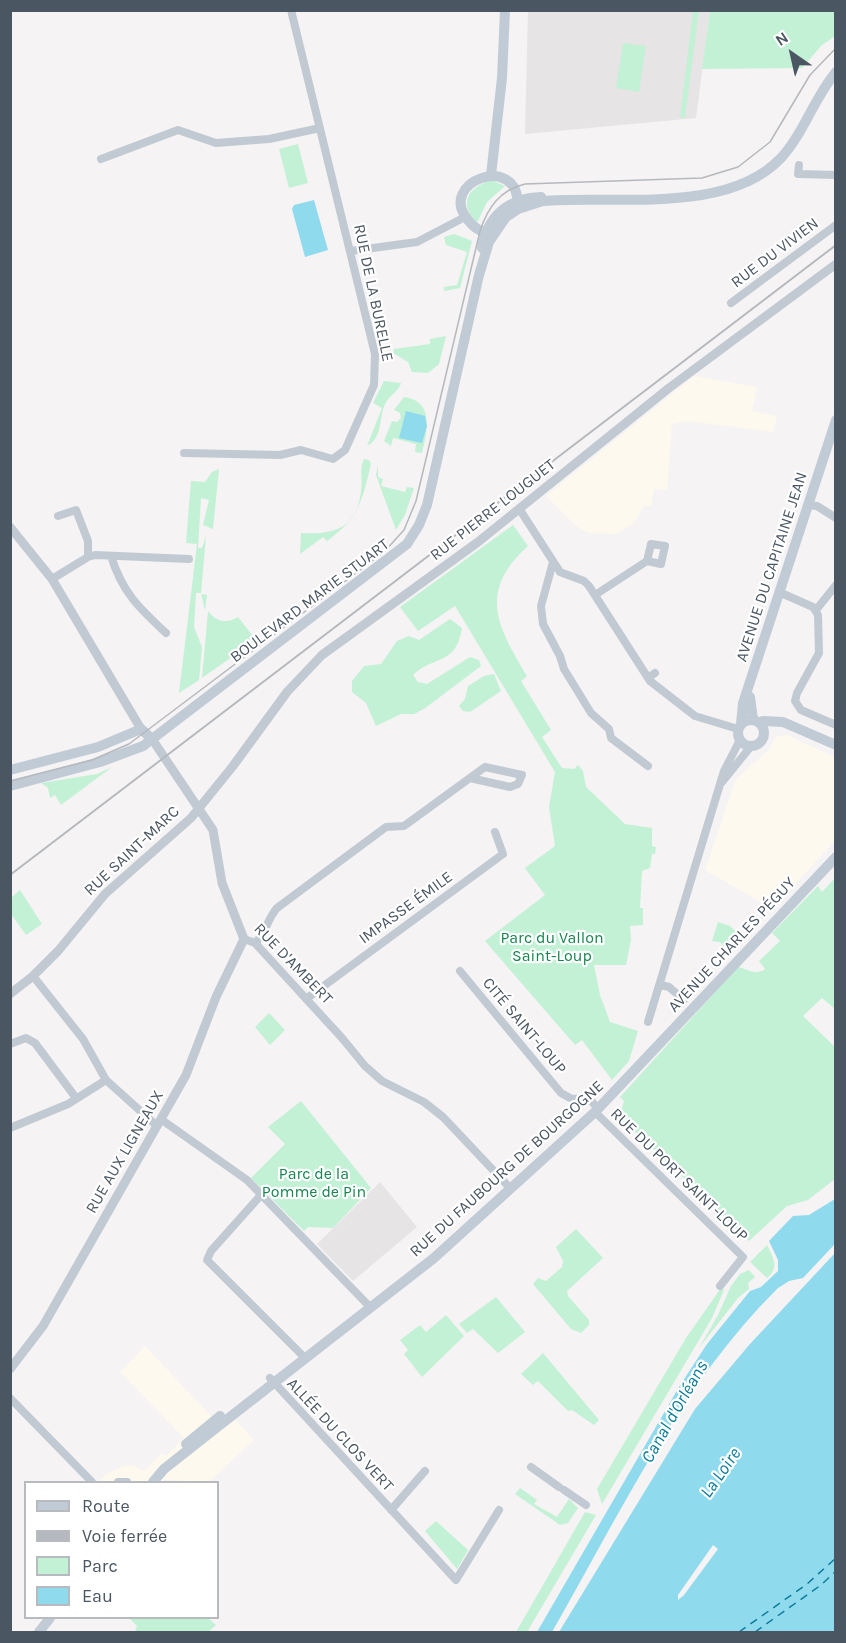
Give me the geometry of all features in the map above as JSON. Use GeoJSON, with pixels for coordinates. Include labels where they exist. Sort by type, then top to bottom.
{"type":"FeatureCollection","features":[{"type":"Feature","properties":{"kind":"main road"},"geometry":{"type":"LineString","coordinates":[[491,175],[502,78],[505,10]]}},
{"type":"Feature","properties":{"kind":"main road"},"geometry":{"type":"LineString","coordinates":[[518,204],[699,192],[737,183],[759,172],[784,147],[826,76],[836,66]]}},
{"type":"Feature","properties":{"kind":"main road"},"geometry":{"type":"LineString","coordinates":[[518,204],[711,195],[747,183],[783,156],[836,72]]}},
{"type":"Feature","properties":{"kind":"main road"},"geometry":{"type":"LineString","coordinates":[[489,233],[465,216],[462,202],[468,185],[481,176],[491,175],[507,181],[518,204]]}},
{"type":"Feature","properties":{"kind":"main road","name":"BOULEVARD MARIE STUART"},"geometry":{"type":"LineString","coordinates":[[10,786],[100,762],[143,746],[393,558],[414,535],[427,505],[489,233],[518,204]]}},
{"type":"Feature","properties":{"kind":"main road","name":"AVENUE DU CAPITAINE JEAN"},"geometry":{"type":"LineString","coordinates":[[763,735],[756,722],[750,698],[836,420]]}},
{"type":"Feature","properties":{"kind":"main road","name":"AVENUE DU CAPITAINE JEAN"},"geometry":{"type":"LineString","coordinates":[[810,505],[836,434]]}},
{"type":"Feature","properties":{"kind":"main road","name":"AVENUE DU CAPITAINE JEAN"},"geometry":{"type":"LineString","coordinates":[[740,731],[743,703],[782,593]]}},
{"type":"Feature","properties":{"kind":"main road"},"geometry":{"type":"LineString","coordinates":[[836,746],[783,722],[763,720],[740,731],[752,745],[759,742],[768,731],[783,729],[836,752]]}},
{"type":"Feature","properties":{"kind":"main road"},"geometry":{"type":"LineString","coordinates":[[10,770],[98,747],[141,729]]}},
{"type":"Feature","properties":{"kind":"main road","name":"RUE D'AMBERT"},"geometry":{"type":"LineString","coordinates":[[141,729],[152,739]]}},
{"type":"Feature","properties":{"kind":"main road","name":"AVENUE CHARLES PÉGUY"},"geometry":{"type":"LineString","coordinates":[[652,1054],[836,857]]}},
{"type":"Feature","properties":{"kind":"main road","name":"RUE DU FAUBOURG DE BOURGOGNE"},"geometry":{"type":"LineString","coordinates":[[154,1481],[164,1469],[303,1356],[434,1258],[597,1111],[652,1054]]}},
{"type":"Feature","properties":{"kind":"main road","name":"RUE DU FAUBOURG DE BOURGOGNE"},"geometry":{"type":"LineString","coordinates":[[149,1481],[191,1438],[272,1381]]}},
{"type":"Feature","properties":{"kind":"main road"},"geometry":{"type":"LineString","coordinates":[[39,1632],[50,1619]]}},
{"type":"Feature","properties":{"kind":"main road"},"geometry":{"type":"LineString","coordinates":[[47,1632],[57,1619]]}},
{"type":"Feature","properties":{"kind":"street","name":"RUE DE LA BURELLE"},"geometry":{"type":"LineString","coordinates":[[184,453],[280,455],[301,450],[329,459],[343,453],[374,385],[377,367],[351,251],[291,10]]}},
{"type":"Feature","properties":{"kind":"street"},"geometry":{"type":"LineString","coordinates":[[101,159],[178,130],[216,143],[269,139],[320,128]]}},
{"type":"Feature","properties":{"kind":"street"},"geometry":{"type":"LineString","coordinates":[[799,165],[798,174],[836,175]]}},
{"type":"Feature","properties":{"kind":"street"},"geometry":{"type":"LineString","coordinates":[[351,251],[417,242],[465,216]]}},
{"type":"Feature","properties":{"kind":"street","name":"RUE DU VIVIEN"},"geometry":{"type":"LineString","coordinates":[[731,303],[836,225]]}},
{"type":"Feature","properties":{"kind":"street","name":"RUE PIERRE LOUGUET"},"geometry":{"type":"LineString","coordinates":[[198,808],[233,766],[287,692],[322,655],[520,510],[669,388],[836,264]]}},
{"type":"Feature","properties":{"kind":"street"},"geometry":{"type":"LineString","coordinates":[[810,505],[836,518]]}},
{"type":"Feature","properties":{"kind":"street"},"geometry":{"type":"LineString","coordinates":[[58,516],[76,510],[88,541],[88,557]]}},
{"type":"Feature","properties":{"kind":"street"},"geometry":{"type":"LineString","coordinates":[[520,510],[563,575],[586,582],[636,657],[662,690],[701,719],[740,731],[724,771],[648,1022]]}},
{"type":"Feature","properties":{"kind":"street","name":"RUE D'AMBERT"},"geometry":{"type":"LineString","coordinates":[[10,527],[52,579],[141,729]]}},
{"type":"Feature","properties":{"kind":"street"},"geometry":{"type":"LineString","coordinates":[[111,556],[117,576],[132,601],[166,633]]}},
{"type":"Feature","properties":{"kind":"street"},"geometry":{"type":"LineString","coordinates":[[52,579],[88,557],[189,559]]}},
{"type":"Feature","properties":{"kind":"street"},"geometry":{"type":"LineString","coordinates":[[595,595],[647,561]]}},
{"type":"Feature","properties":{"kind":"street"},"geometry":{"type":"LineString","coordinates":[[553,562],[541,606],[543,624],[564,669],[591,713],[609,729],[611,738],[648,766]]}},
{"type":"Feature","properties":{"kind":"street"},"geometry":{"type":"LineString","coordinates":[[836,585],[816,610],[819,653],[795,701],[801,710],[836,725]]}},
{"type":"Feature","properties":{"kind":"street"},"geometry":{"type":"LineString","coordinates":[[782,593],[816,610]]}},
{"type":"Feature","properties":{"kind":"street","name":"RUE D'AMBERT"},"geometry":{"type":"LineString","coordinates":[[152,739],[213,830],[222,883],[244,939],[255,943],[365,1066],[382,1081],[424,1102],[443,1117],[510,1188]]}},
{"type":"Feature","properties":{"kind":"street"},"geometry":{"type":"LineString","coordinates":[[721,783],[752,745]]}},
{"type":"Feature","properties":{"kind":"street"},"geometry":{"type":"LineString","coordinates":[[255,943],[264,933],[267,920],[277,908],[386,827],[404,826],[485,767],[519,772],[522,775],[518,784],[510,787],[470,778]]}},
{"type":"Feature","properties":{"kind":"street","name":"RUE SAINT-MARC"},"geometry":{"type":"LineString","coordinates":[[10,994],[33,976],[58,951],[105,894],[191,818],[198,808]]}},
{"type":"Feature","properties":{"kind":"street","name":"IMPASSE ÉMILE"},"geometry":{"type":"LineString","coordinates":[[306,999],[503,854],[495,832]]}},
{"type":"Feature","properties":{"kind":"street","name":"RUE AUX LIGNEAUX"},"geometry":{"type":"LineString","coordinates":[[10,1369],[43,1326],[160,1123],[186,1075],[216,997],[244,939]]}},
{"type":"Feature","properties":{"kind":"street","name":"CITÉ SAINT-LOUP"},"geometry":{"type":"LineString","coordinates":[[460,971],[561,1093],[572,1099],[589,1098],[597,1111]]}},
{"type":"Feature","properties":{"kind":"street"},"geometry":{"type":"LineString","coordinates":[[33,976],[83,1040],[106,1080],[160,1123],[247,1180],[372,1304]]}},
{"type":"Feature","properties":{"kind":"street"},"geometry":{"type":"LineString","coordinates":[[661,985],[669,987],[684,1000]]}},
{"type":"Feature","properties":{"kind":"street"},"geometry":{"type":"LineString","coordinates":[[10,1044],[27,1038],[35,1043],[76,1098]]}},
{"type":"Feature","properties":{"kind":"street"},"geometry":{"type":"LineString","coordinates":[[10,1128],[68,1104],[106,1080]]}},
{"type":"Feature","properties":{"kind":"street","name":"RUE DU PORT SAINT-LOUP"},"geometry":{"type":"LineString","coordinates":[[597,1111],[743,1257],[720,1286]]}},
{"type":"Feature","properties":{"kind":"street"},"geometry":{"type":"LineString","coordinates":[[261,1195],[211,1251],[207,1260],[303,1356]]}},
{"type":"Feature","properties":{"kind":"street","name":"ALLÉE DU CLOS VERT"},"geometry":{"type":"LineString","coordinates":[[272,1381],[456,1580],[499,1510]]}},
{"type":"Feature","properties":{"kind":"street"},"geometry":{"type":"LineString","coordinates":[[10,1398],[91,1481]]}},
{"type":"Feature","properties":{"kind":"street"},"geometry":{"type":"LineString","coordinates":[[531,1467],[586,1505]]}},
{"type":"Feature","properties":{"kind":"street","name":"ALLÉE DU CLOS VERT"},"geometry":{"type":"LineString","coordinates":[[391,1510],[425,1471]]}},
{"type":"Feature","properties":{"kind":"shaded area"},"geometry":{"type":"Polygon","coordinates":[[[528,11],[710,11],[696,118],[525,134],[528,11]]]}},
{"type":"Feature","properties":{"kind":"shaded area"},"geometry":{"type":"Polygon","coordinates":[[[694,376],[757,387],[752,411],[777,416],[773,432],[687,421],[672,424],[667,490],[654,489],[651,506],[644,506],[634,523],[616,534],[589,533],[576,526],[546,496],[694,376]]]}},
{"type":"Feature","properties":{"kind":"shaded area"},"geometry":{"type":"Polygon","coordinates":[[[787,735],[835,757],[835,841],[772,909],[705,870],[736,779],[770,749],[776,736],[787,735]]]}},
{"type":"Feature","properties":{"kind":"shaded area"},"geometry":{"type":"Polygon","coordinates":[[[380,1182],[417,1227],[353,1281],[317,1244],[380,1182]]]}},
{"type":"Feature","properties":{"kind":"shaded area"},"geometry":{"type":"Polygon","coordinates":[[[145,1346],[211,1416],[234,1418],[254,1440],[210,1481],[98,1481],[123,1466],[132,1465],[144,1471],[162,1453],[166,1456],[184,1438],[120,1372],[145,1346]]]}},
{"type":"Feature","properties":{"kind":"green space"},"geometry":{"type":"Polygon","coordinates":[[[693,11],[699,11],[685,118],[680,117],[693,11]]]}},
{"type":"Feature","properties":{"kind":"green space"},"geometry":{"type":"Polygon","coordinates":[[[710,11],[835,11],[835,36],[821,46],[802,68],[702,69],[710,11]]]}},
{"type":"Feature","properties":{"kind":"green space"},"geometry":{"type":"Polygon","coordinates":[[[623,43],[646,46],[639,92],[616,88],[623,43]]]}},
{"type":"Feature","properties":{"kind":"green space"},"geometry":{"type":"Polygon","coordinates":[[[298,144],[308,183],[289,188],[279,149],[298,144]]]}},
{"type":"Feature","properties":{"kind":"green space"},"geometry":{"type":"Polygon","coordinates":[[[491,180],[505,186],[487,202],[477,223],[468,209],[468,197],[476,187],[491,180]]]}},
{"type":"Feature","properties":{"kind":"green space"},"geometry":{"type":"Polygon","coordinates":[[[454,234],[472,241],[460,288],[444,291],[444,287],[457,285],[467,252],[446,245],[444,237],[454,234]]]}},
{"type":"Feature","properties":{"kind":"green space"},"geometry":{"type":"Polygon","coordinates":[[[446,336],[439,364],[428,373],[412,372],[408,362],[393,353],[394,349],[430,344],[430,339],[446,336]]]}},
{"type":"Feature","properties":{"kind":"green space"},"geometry":{"type":"Polygon","coordinates":[[[384,381],[401,383],[386,402],[376,437],[367,446],[382,408],[373,403],[384,381]]]}},
{"type":"Feature","properties":{"kind":"green space"},"geometry":{"type":"Polygon","coordinates":[[[404,397],[421,404],[425,411],[427,427],[422,453],[415,452],[416,444],[393,438],[391,446],[384,441],[392,421],[397,422],[401,418],[400,413],[394,410],[404,397]]]}},
{"type":"Feature","properties":{"kind":"green space"},"geometry":{"type":"Polygon","coordinates":[[[364,459],[369,460],[371,464],[365,488],[362,499],[355,512],[361,491],[361,470],[364,459]]]}},
{"type":"Feature","properties":{"kind":"green space"},"geometry":{"type":"Polygon","coordinates":[[[378,465],[378,477],[383,479],[381,486],[405,492],[407,487],[414,488],[405,515],[396,530],[376,475],[378,465]]]}},
{"type":"Feature","properties":{"kind":"green space"},"geometry":{"type":"Polygon","coordinates":[[[219,469],[213,529],[203,525],[209,500],[201,498],[198,548],[202,548],[206,536],[201,593],[196,593],[194,627],[202,647],[199,680],[179,693],[197,544],[186,543],[191,481],[205,482],[212,472],[219,469]]]}},
{"type":"Feature","properties":{"kind":"green space"},"geometry":{"type":"Polygon","coordinates":[[[348,522],[327,541],[323,537],[300,554],[301,533],[333,531],[348,522]]]}},
{"type":"Feature","properties":{"kind":"green space","name":"Parc du Vallon Saint-Loup"},"geometry":{"type":"Polygon","coordinates":[[[513,525],[528,546],[512,563],[502,579],[498,594],[498,610],[508,641],[527,676],[521,681],[551,730],[542,737],[562,768],[574,769],[578,765],[583,771],[586,787],[625,824],[652,828],[652,846],[656,847],[655,854],[652,854],[650,868],[642,871],[640,908],[643,908],[643,925],[630,926],[631,940],[626,965],[594,965],[600,995],[610,1022],[638,1031],[629,1061],[612,1080],[582,1040],[575,1045],[485,941],[545,895],[525,868],[555,846],[549,807],[555,772],[455,606],[418,631],[400,607],[513,525]]]}},
{"type":"Feature","properties":{"kind":"green space"},"geometry":{"type":"Polygon","coordinates":[[[201,594],[207,595],[205,611],[201,594]]]}},
{"type":"Feature","properties":{"kind":"green space"},"geometry":{"type":"Polygon","coordinates":[[[208,611],[222,621],[230,621],[238,617],[256,640],[202,678],[208,611]]]}},
{"type":"Feature","properties":{"kind":"green space"},"geometry":{"type":"Polygon","coordinates":[[[450,619],[462,628],[455,649],[413,675],[418,682],[427,684],[470,657],[479,660],[481,666],[424,709],[414,714],[401,714],[376,726],[366,703],[352,692],[352,681],[364,666],[381,664],[397,641],[409,636],[419,640],[450,619]]]}},
{"type":"Feature","properties":{"kind":"green space"},"geometry":{"type":"Polygon","coordinates":[[[494,674],[501,691],[470,712],[463,711],[459,706],[465,699],[468,686],[484,676],[494,674]]]}},
{"type":"Feature","properties":{"kind":"green space"},"geometry":{"type":"Polygon","coordinates":[[[112,767],[61,805],[55,795],[50,798],[48,788],[41,783],[97,774],[112,767]]]}},
{"type":"Feature","properties":{"kind":"green space"},"geometry":{"type":"Polygon","coordinates":[[[835,878],[835,1009],[822,998],[803,1016],[835,1047],[835,1179],[808,1200],[787,1206],[749,1241],[638,1134],[623,1124],[619,1117],[624,1101],[620,1097],[738,967],[755,972],[765,969],[759,961],[780,941],[772,933],[818,886],[822,892],[835,878]]]}},
{"type":"Feature","properties":{"kind":"green space"},"geometry":{"type":"Polygon","coordinates":[[[20,890],[42,924],[26,935],[11,914],[11,898],[20,890]]]}},
{"type":"Feature","properties":{"kind":"green space"},"geometry":{"type":"Polygon","coordinates":[[[718,922],[730,926],[742,937],[728,951],[720,942],[712,941],[718,922]]]}},
{"type":"Feature","properties":{"kind":"green space"},"geometry":{"type":"Polygon","coordinates":[[[269,1013],[285,1030],[270,1045],[255,1027],[269,1013]]]}},
{"type":"Feature","properties":{"kind":"green space","name":"Parc de la Pomme de Pin"},"geometry":{"type":"Polygon","coordinates":[[[301,1101],[371,1188],[333,1228],[308,1227],[304,1231],[251,1178],[285,1144],[268,1127],[301,1101]]]}},
{"type":"Feature","properties":{"kind":"green space"},"geometry":{"type":"Polygon","coordinates":[[[576,1229],[603,1258],[567,1291],[568,1296],[589,1320],[589,1325],[581,1333],[571,1329],[533,1284],[538,1278],[546,1281],[562,1267],[563,1261],[556,1247],[576,1229]]]}},
{"type":"Feature","properties":{"kind":"green space"},"geometry":{"type":"Polygon","coordinates":[[[767,1245],[774,1266],[767,1278],[750,1262],[767,1245]]]}},
{"type":"Feature","properties":{"kind":"green space"},"geometry":{"type":"Polygon","coordinates":[[[749,1270],[755,1277],[748,1283],[749,1289],[738,1298],[699,1348],[731,1286],[740,1274],[749,1270]]]}},
{"type":"Feature","properties":{"kind":"green space"},"geometry":{"type":"Polygon","coordinates":[[[721,1288],[724,1290],[712,1318],[602,1504],[597,1489],[686,1338],[721,1288]]]}},
{"type":"Feature","properties":{"kind":"green space"},"geometry":{"type":"Polygon","coordinates":[[[496,1297],[525,1332],[498,1353],[473,1329],[467,1333],[459,1324],[496,1297]]]}},
{"type":"Feature","properties":{"kind":"green space"},"geometry":{"type":"Polygon","coordinates":[[[446,1315],[464,1336],[422,1377],[404,1354],[408,1350],[400,1340],[420,1325],[426,1332],[446,1315]]]}},
{"type":"Feature","properties":{"kind":"green space"},"geometry":{"type":"Polygon","coordinates":[[[543,1353],[599,1420],[594,1425],[572,1410],[568,1411],[538,1381],[533,1385],[521,1374],[543,1353]]]}},
{"type":"Feature","properties":{"kind":"green space"},"geometry":{"type":"Polygon","coordinates":[[[520,1488],[537,1500],[534,1504],[557,1517],[569,1499],[578,1508],[568,1523],[560,1525],[515,1494],[520,1488]]]}},
{"type":"Feature","properties":{"kind":"green space"},"geometry":{"type":"Polygon","coordinates":[[[585,1512],[596,1515],[527,1632],[516,1632],[585,1512]]]}},
{"type":"Feature","properties":{"kind":"green space"},"geometry":{"type":"Polygon","coordinates":[[[436,1521],[468,1550],[457,1569],[425,1531],[436,1521]]]}},
{"type":"Feature","properties":{"kind":"green space"},"geometry":{"type":"Polygon","coordinates":[[[130,1619],[209,1619],[216,1625],[208,1632],[135,1632],[137,1626],[130,1619]]]}},
{"type":"Feature","properties":{"kind":"water"},"geometry":{"type":"Polygon","coordinates":[[[314,200],[328,250],[305,257],[292,209],[294,205],[314,200]]]}},
{"type":"Feature","properties":{"kind":"water"},"geometry":{"type":"Polygon","coordinates":[[[406,411],[425,416],[427,426],[422,443],[399,438],[406,411]]]}},
{"type":"Feature","properties":{"kind":"water","name":"Canal d'Orléans"},"geometry":{"type":"Polygon","coordinates":[[[835,1199],[834,1245],[803,1278],[789,1281],[778,1288],[711,1366],[681,1408],[654,1452],[552,1632],[537,1632],[679,1387],[707,1344],[750,1291],[761,1287],[778,1271],[778,1260],[769,1241],[793,1216],[809,1215],[835,1199]]]}},
{"type":"Feature","properties":{"kind":"water","name":"La Loire"},"geometry":{"type":"Polygon","coordinates":[[[835,1253],[835,1632],[559,1632],[695,1409],[750,1344],[835,1253]],[[713,1545],[678,1595],[678,1600],[684,1595],[718,1549],[713,1545]]]}},
{"type":"Feature","properties":{"kind":"ferry route"},"geometry":{"type":"LineString","coordinates":[[739,1632],[807,1584],[836,1558]]}},
{"type":"Feature","properties":{"kind":"ferry route"},"geometry":{"type":"LineString","coordinates":[[755,1632],[821,1585],[836,1571]]}},
{"type":"Feature","properties":{"kind":"tram line"},"geometry":{"type":"LineString","coordinates":[[10,781],[92,760],[129,744],[384,552],[404,530],[416,501],[480,231],[491,207],[502,195],[525,184],[702,178],[738,167],[770,142],[810,75],[836,48]]}},
{"type":"Feature","properties":{"kind":"railway"},"geometry":{"type":"LineString","coordinates":[[10,875],[836,245]]}}]}
